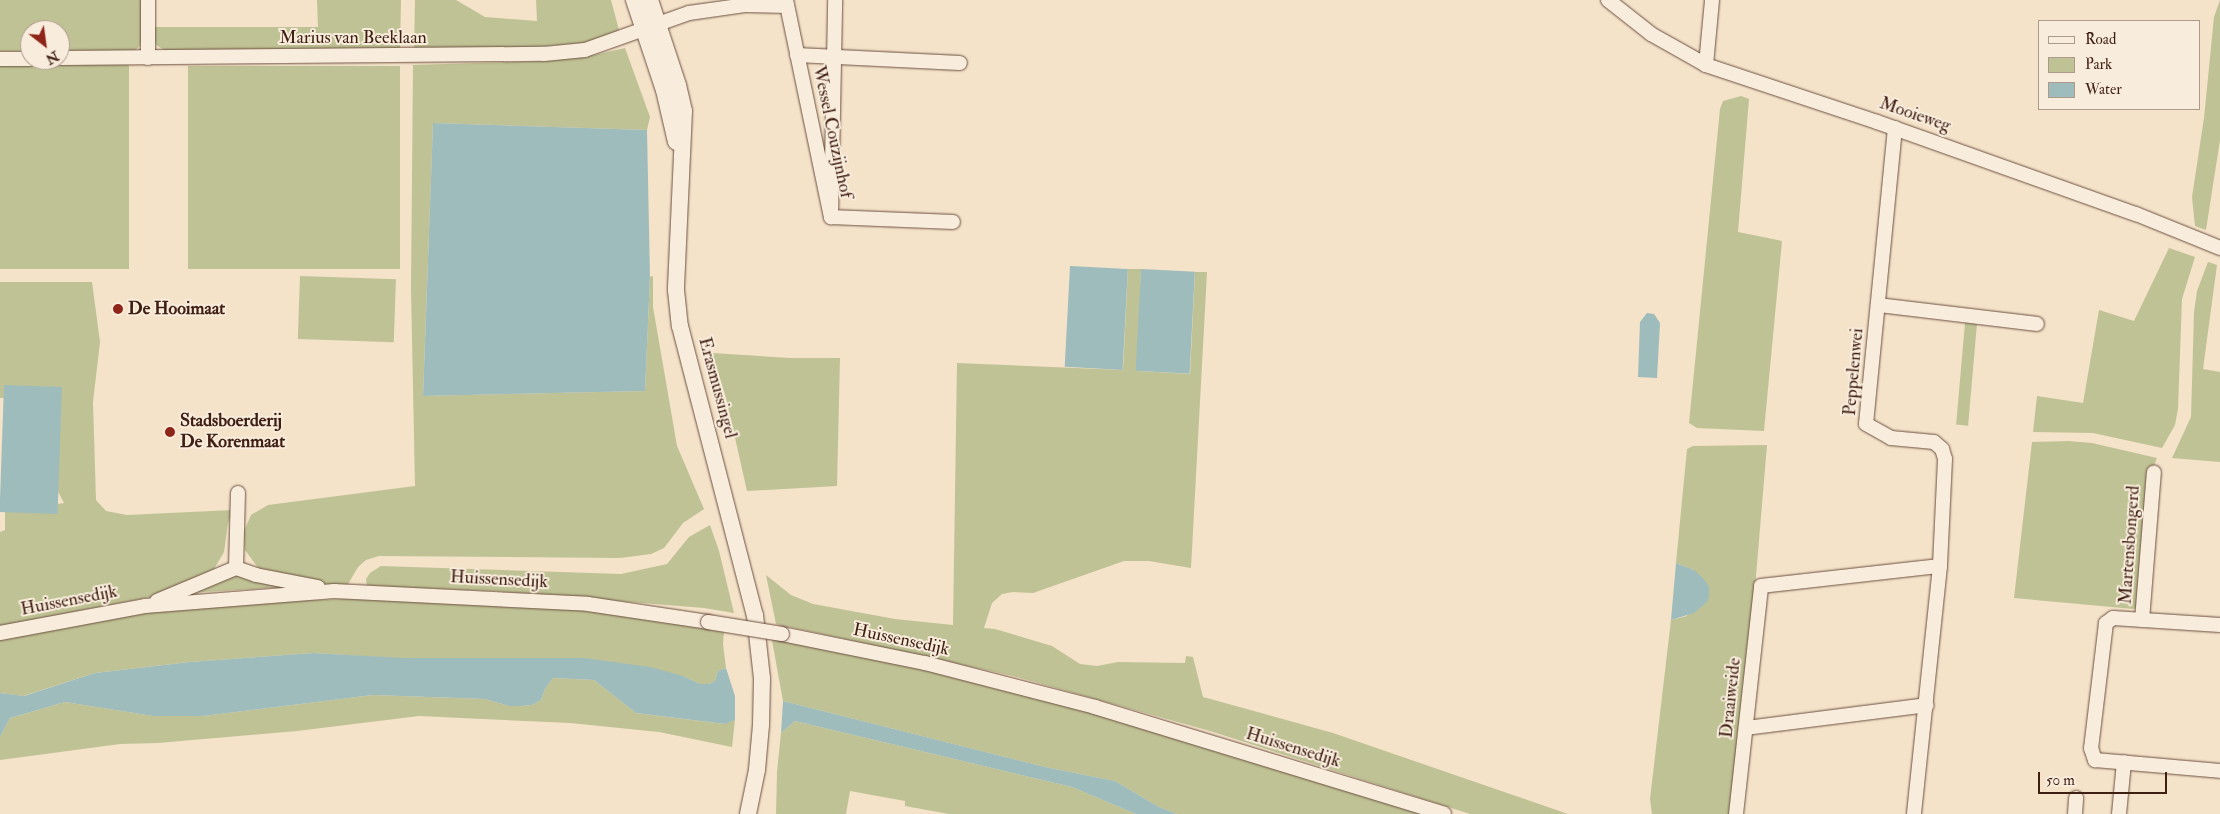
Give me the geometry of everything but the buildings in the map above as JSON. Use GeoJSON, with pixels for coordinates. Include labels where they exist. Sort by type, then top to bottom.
{"type":"FeatureCollection","features":[{"type":"Feature","properties":{"kind":"street"},"geometry":{"type":"LineString","coordinates":[[148,0],[148,58]]}},
{"type":"Feature","properties":{"kind":"street","name":"Erasmussingel"},"geometry":{"type":"LineString","coordinates":[[634,0],[650,27],[678,85],[684,112],[680,167],[676,290],[680,326],[755,615],[762,678],[762,725],[757,770],[748,814]]}},
{"type":"Feature","properties":{"kind":"street","name":"Erasmussingel"},"geometry":{"type":"LineString","coordinates":[[650,0],[650,27]]}},
{"type":"Feature","properties":{"kind":"street","name":"Wessel Couzijnhof"},"geometry":{"type":"LineString","coordinates":[[830,217],[836,0]]}},
{"type":"Feature","properties":{"kind":"street","name":"Mooieweg"},"geometry":{"type":"LineString","coordinates":[[1608,0],[1651,34],[1706,65],[1895,128],[2136,214],[2220,248]]}},
{"type":"Feature","properties":{"kind":"street"},"geometry":{"type":"LineString","coordinates":[[1706,65],[1712,0]]}},
{"type":"Feature","properties":{"kind":"street","name":"Wessel Couzijnhof"},"geometry":{"type":"LineString","coordinates":[[650,27],[689,13],[746,5],[787,3],[830,217]]}},
{"type":"Feature","properties":{"kind":"street","name":"Marius van Beeklaan"},"geometry":{"type":"LineString","coordinates":[[70,58],[424,57],[544,54],[585,50],[650,27]]}},
{"type":"Feature","properties":{"kind":"street","name":"Wessel Couzijnhof"},"geometry":{"type":"LineString","coordinates":[[798,55],[960,63]]}},
{"type":"Feature","properties":{"kind":"street"},"geometry":{"type":"LineString","coordinates":[[0,59],[20,59]]}},
{"type":"Feature","properties":{"kind":"street","name":"Peppelenwei"},"geometry":{"type":"LineString","coordinates":[[1895,128],[1866,424],[1892,438],[1934,442],[1942,448],[1945,459],[1940,566],[1927,706],[1914,814]]}},
{"type":"Feature","properties":{"kind":"street","name":"Wessel Couzijnhof"},"geometry":{"type":"LineString","coordinates":[[830,217],[954,222]]}},
{"type":"Feature","properties":{"kind":"street"},"geometry":{"type":"LineString","coordinates":[[1878,305],[2037,324]]}},
{"type":"Feature","properties":{"kind":"street","name":"Martensbongerd"},"geometry":{"type":"LineString","coordinates":[[2142,620],[2154,472]]}},
{"type":"Feature","properties":{"kind":"street"},"geometry":{"type":"LineString","coordinates":[[236,568],[238,493]]}},
{"type":"Feature","properties":{"kind":"street","name":"Draaiweide"},"geometry":{"type":"LineString","coordinates":[[1736,814],[1761,586],[1940,566]]}},
{"type":"Feature","properties":{"kind":"street","name":"Huissensedijk"},"geometry":{"type":"LineString","coordinates":[[145,606],[236,568],[256,575],[334,591]]}},
{"type":"Feature","properties":{"kind":"street","name":"Huissensedijk"},"geometry":{"type":"LineString","coordinates":[[0,633],[145,606],[334,591],[588,604],[782,634],[925,663],[1095,707],[1444,814]]}},
{"type":"Feature","properties":{"kind":"street","name":"Martensbongerd"},"geometry":{"type":"LineString","coordinates":[[2220,625],[2113,618],[2106,623],[2100,659],[2091,748],[2095,760],[2220,771]]}},
{"type":"Feature","properties":{"kind":"street"},"geometry":{"type":"LineString","coordinates":[[1746,728],[1927,706]]}},
{"type":"Feature","properties":{"kind":"street"},"geometry":{"type":"LineString","coordinates":[[2119,814],[2124,762]]}},
{"type":"Feature","properties":{"kind":"street"},"geometry":{"type":"LineString","coordinates":[[2075,814],[2076,798]]}},
{"type":"Feature","properties":{"kind":"green space"},"geometry":{"type":"Polygon","coordinates":[[[0,0],[141,0],[142,37],[140,46],[134,51],[70,51],[70,20],[20,20],[20,51],[0,51],[0,0]]]}},
{"type":"Feature","properties":{"kind":"green space"},"geometry":{"type":"Polygon","coordinates":[[[317,0],[401,0],[400,50],[168,52],[156,45],[154,27],[318,27],[317,0]]]}},
{"type":"Feature","properties":{"kind":"green space"},"geometry":{"type":"Polygon","coordinates":[[[415,0],[456,0],[485,17],[537,21],[536,0],[611,0],[619,30],[585,43],[513,49],[414,50],[415,0]]]}},
{"type":"Feature","properties":{"kind":"green space"},"geometry":{"type":"Polygon","coordinates":[[[2220,0],[2220,140],[2206,230],[2195,226],[2192,197],[2204,118],[2214,17],[2220,0]]]}},
{"type":"Feature","properties":{"kind":"green space"},"geometry":{"type":"Polygon","coordinates":[[[625,48],[650,117],[647,130],[433,123],[423,396],[645,391],[650,277],[653,276],[653,307],[677,446],[704,509],[683,523],[664,548],[651,554],[620,558],[379,556],[366,560],[358,567],[347,586],[329,586],[259,569],[245,550],[244,531],[251,515],[268,505],[415,486],[411,289],[413,65],[547,61],[594,55],[625,48]]]}},
{"type":"Feature","properties":{"kind":"green space"},"geometry":{"type":"Polygon","coordinates":[[[0,65],[20,65],[20,70],[70,70],[70,65],[129,65],[129,269],[0,269],[0,65]]]}},
{"type":"Feature","properties":{"kind":"green space"},"geometry":{"type":"Polygon","coordinates":[[[188,66],[400,66],[400,269],[188,269],[188,66]]]}},
{"type":"Feature","properties":{"kind":"green space"},"geometry":{"type":"Polygon","coordinates":[[[1741,96],[1749,99],[1738,232],[1782,241],[1764,431],[1697,428],[1689,423],[1720,109],[1723,101],[1741,96]]]}},
{"type":"Feature","properties":{"kind":"green space"},"geometry":{"type":"Polygon","coordinates":[[[2169,248],[2195,257],[2182,299],[2178,409],[2175,425],[2162,448],[2093,433],[2033,432],[2037,396],[2083,403],[2099,310],[2134,321],[2169,248]]]}},
{"type":"Feature","properties":{"kind":"green space"},"geometry":{"type":"Polygon","coordinates":[[[2208,262],[2217,265],[2203,369],[2220,372],[2220,462],[2172,458],[2191,417],[2194,312],[2197,291],[2208,262]]]}},
{"type":"Feature","properties":{"kind":"green space"},"geometry":{"type":"Polygon","coordinates":[[[1128,269],[1141,269],[1138,371],[1190,374],[1195,272],[1207,272],[1191,568],[1149,561],[1124,561],[1033,593],[1013,592],[1002,594],[992,603],[984,628],[995,629],[1052,646],[1080,664],[1097,666],[1118,662],[1185,663],[1186,656],[1193,657],[1203,697],[1333,733],[1568,814],[1470,814],[1210,731],[1013,676],[776,624],[766,575],[791,595],[813,604],[895,619],[953,625],[957,363],[1123,370],[1128,269]]]}},
{"type":"Feature","properties":{"kind":"green space"},"geometry":{"type":"Polygon","coordinates":[[[300,276],[396,279],[394,342],[298,339],[300,276]]]}},
{"type":"Feature","properties":{"kind":"green space"},"geometry":{"type":"Polygon","coordinates":[[[0,282],[92,282],[100,342],[93,402],[96,500],[106,511],[127,515],[233,510],[228,523],[224,552],[214,569],[156,596],[0,626],[0,532],[5,530],[5,512],[64,503],[4,389],[6,398],[0,398],[0,282]]]}},
{"type":"Feature","properties":{"kind":"green space"},"geometry":{"type":"Polygon","coordinates":[[[1965,323],[1977,324],[1968,426],[1956,425],[1965,323]]]}},
{"type":"Feature","properties":{"kind":"green space"},"geometry":{"type":"Polygon","coordinates":[[[712,353],[790,358],[840,358],[837,486],[747,491],[726,398],[712,353]]]}},
{"type":"Feature","properties":{"kind":"green space"},"geometry":{"type":"Polygon","coordinates":[[[2068,441],[2092,443],[2157,458],[2151,473],[2141,602],[2134,609],[2014,598],[2032,442],[2068,441]]]}},
{"type":"Feature","properties":{"kind":"green space"},"geometry":{"type":"Polygon","coordinates":[[[1767,445],[1736,814],[1652,814],[1650,799],[1671,620],[1687,616],[1694,570],[1676,563],[1687,449],[1693,446],[1767,445]]]}},
{"type":"Feature","properties":{"kind":"green space"},"geometry":{"type":"Polygon","coordinates":[[[710,525],[719,551],[734,613],[704,608],[493,591],[367,586],[366,579],[370,573],[381,566],[621,574],[667,564],[689,537],[710,525]]]}},
{"type":"Feature","properties":{"kind":"green space"},"geometry":{"type":"Polygon","coordinates":[[[238,573],[298,586],[187,593],[238,573]]]}},
{"type":"Feature","properties":{"kind":"green space"},"geometry":{"type":"Polygon","coordinates":[[[367,598],[574,607],[724,632],[723,644],[726,668],[718,671],[715,681],[709,684],[700,684],[683,676],[313,653],[190,662],[95,673],[23,696],[0,693],[0,633],[208,604],[367,598]]]}},
{"type":"Feature","properties":{"kind":"green space"},"geometry":{"type":"Polygon","coordinates":[[[771,635],[819,644],[1106,713],[1428,814],[1177,814],[1159,807],[1115,781],[1045,767],[783,701],[771,635]]]}},
{"type":"Feature","properties":{"kind":"green space"},"geometry":{"type":"Polygon","coordinates":[[[553,678],[594,680],[636,713],[724,724],[735,720],[732,747],[659,732],[570,723],[419,716],[297,731],[158,743],[120,744],[0,760],[0,737],[10,718],[65,702],[153,716],[203,716],[373,695],[485,699],[509,706],[521,706],[532,705],[541,700],[545,689],[553,678]]]}},
{"type":"Feature","properties":{"kind":"green space"},"geometry":{"type":"Polygon","coordinates":[[[795,721],[1072,787],[1136,814],[949,814],[905,806],[905,801],[850,791],[846,814],[776,814],[777,772],[781,733],[795,721]]]}},
{"type":"Feature","properties":{"kind":"water"},"geometry":{"type":"Polygon","coordinates":[[[433,123],[647,130],[650,277],[645,391],[423,396],[433,123]]]}},
{"type":"Feature","properties":{"kind":"water"},"geometry":{"type":"Polygon","coordinates":[[[1070,266],[1128,269],[1123,370],[1065,367],[1070,266]]]}},
{"type":"Feature","properties":{"kind":"water"},"geometry":{"type":"Polygon","coordinates":[[[1141,269],[1195,272],[1190,374],[1136,371],[1141,269]]]}},
{"type":"Feature","properties":{"kind":"water"},"geometry":{"type":"Polygon","coordinates":[[[1647,313],[1654,314],[1660,323],[1657,378],[1638,377],[1640,322],[1647,313]]]}},
{"type":"Feature","properties":{"kind":"water"},"geometry":{"type":"Polygon","coordinates":[[[4,385],[62,387],[58,514],[0,512],[4,385]]]}},
{"type":"Feature","properties":{"kind":"water"},"geometry":{"type":"Polygon","coordinates":[[[1676,563],[1694,570],[1704,579],[1709,587],[1709,596],[1707,602],[1694,613],[1671,620],[1676,563]]]}},
{"type":"Feature","properties":{"kind":"water"},"geometry":{"type":"Polygon","coordinates":[[[313,653],[404,658],[584,658],[650,667],[683,676],[700,684],[709,684],[715,681],[718,671],[726,668],[735,696],[735,720],[725,724],[636,713],[594,680],[553,678],[545,689],[541,700],[532,705],[521,706],[509,706],[485,699],[373,695],[203,716],[153,716],[65,702],[10,718],[0,737],[0,693],[24,696],[95,673],[190,662],[313,653]]]}},
{"type":"Feature","properties":{"kind":"water"},"geometry":{"type":"Polygon","coordinates":[[[783,701],[1045,767],[1115,781],[1159,807],[1177,814],[1136,814],[1072,787],[795,721],[781,733],[783,701]]]}},
{"type":"Feature","properties":{"kind":"place","name":"De Hooimaat"},"geometry":{"type":"Point","coordinates":[118,309]}},
{"type":"Feature","properties":{"kind":"place","name":"Stadsboerderij De Korenmaat"},"geometry":{"type":"Point","coordinates":[170,432]}}]}
